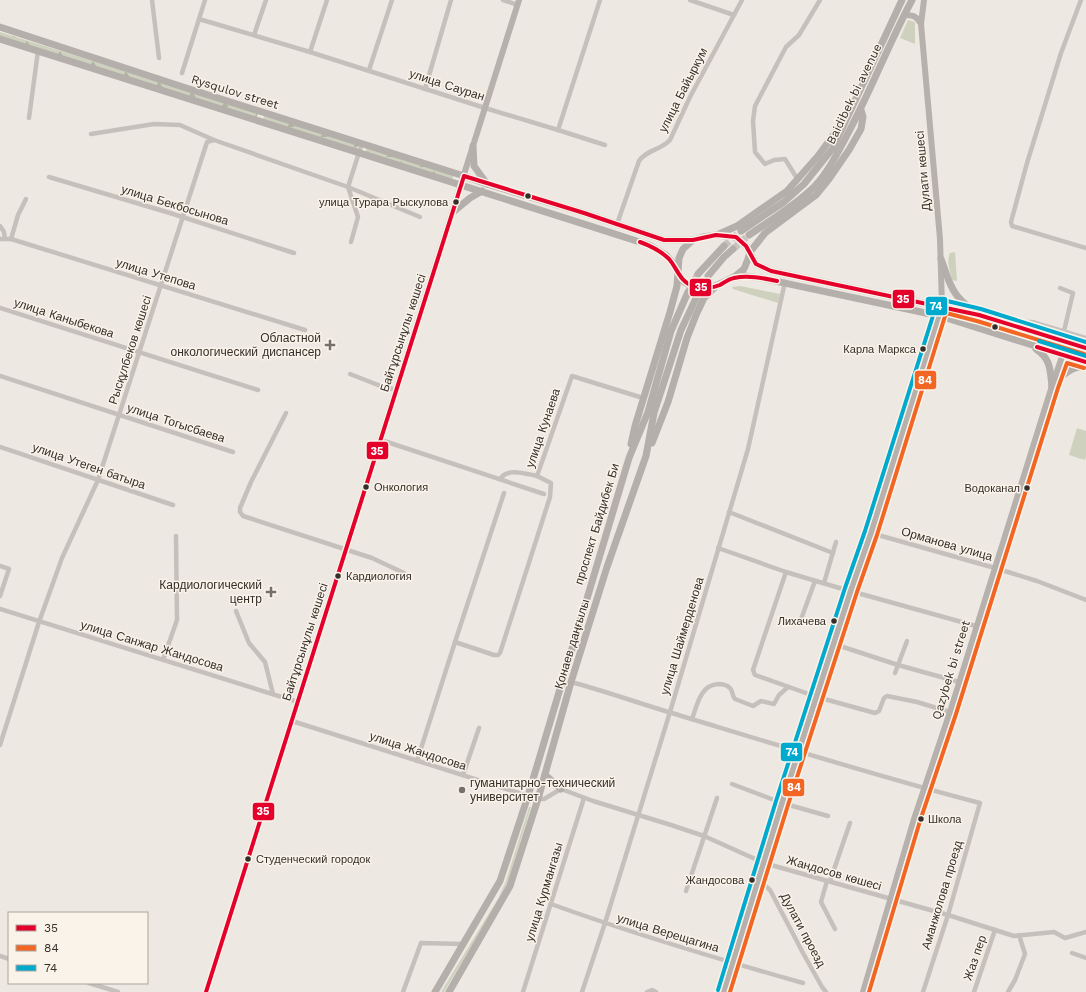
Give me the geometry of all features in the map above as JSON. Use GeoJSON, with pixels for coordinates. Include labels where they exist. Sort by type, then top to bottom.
{"type":"FeatureCollection","features":[{"type":"Feature","properties":{"kind":"main road","name":"Baidibek bi avenue"},"geometry":{"type":"LineString","coordinates":[[741,231],[784,202],[804,184],[833,148],[902,0]]}},
{"type":"Feature","properties":{"kind":"main road","name":"Baidibek bi avenue"},"geometry":{"type":"LineString","coordinates":[[749,235],[789,207],[814,186],[829,167],[861,110],[895,31],[912,0]]}},
{"type":"Feature","properties":{"kind":"main road","name":"Дулати көшесі"},"geometry":{"type":"LineString","coordinates":[[724,992],[798,751],[871,533],[925,357],[940,316],[942,306],[941,259],[921,24],[924,0]]}},
{"type":"Feature","properties":{"kind":"main road"},"geometry":{"type":"LineString","coordinates":[[519,2],[464,176],[487,184],[584,213],[664,240],[693,240],[716,235],[738,226],[788,191],[818,156],[851,111]]}},
{"type":"Feature","properties":{"kind":"main road"},"geometry":{"type":"LineString","coordinates":[[904,15],[913,15],[918,18],[921,24]]}},
{"type":"Feature","properties":{"kind":"main road","name":"Rysqulov street"},"geometry":{"type":"LineString","coordinates":[[0,28],[464,176]]}},
{"type":"Feature","properties":{"kind":"main road","name":"Rysqulov street"},"geometry":{"type":"LineString","coordinates":[[0,39],[359,154],[461,184],[649,245],[666,255],[673,263],[677,271]]}},
{"type":"Feature","properties":{"kind":"main road"},"geometry":{"type":"LineString","coordinates":[[646,456],[668,402],[687,338],[704,298],[716,286],[732,278],[744,269],[750,252],[765,233],[816,195],[849,150],[861,129],[863,117],[861,110]]}},
{"type":"Feature","properties":{"kind":"main road"},"geometry":{"type":"LineString","coordinates":[[259,122],[262,112]]}},
{"type":"Feature","properties":{"kind":"main road"},"geometry":{"type":"LineString","coordinates":[[474,146],[474,166],[487,184]]}},
{"type":"Feature","properties":{"kind":"main road","name":"Байтұрсынұлы көшесі"},"geometry":{"type":"LineString","coordinates":[[206,992],[464,176]]}},
{"type":"Feature","properties":{"kind":"main road"},"geometry":{"type":"LineString","coordinates":[[453,212],[470,198],[482,191]]}},
{"type":"Feature","properties":{"kind":"main road"},"geometry":{"type":"LineString","coordinates":[[716,235],[736,237],[746,246],[756,264],[771,271],[979,315],[1086,348]]}},
{"type":"Feature","properties":{"kind":"main road"},"geometry":{"type":"LineString","coordinates":[[629,458],[635,426],[677,286],[679,258],[683,249],[693,240]]}},
{"type":"Feature","properties":{"kind":"main road"},"geometry":{"type":"LineString","coordinates":[[698,274],[724,246]]}},
{"type":"Feature","properties":{"kind":"main road"},"geometry":{"type":"LineString","coordinates":[[708,276],[733,250]]}},
{"type":"Feature","properties":{"kind":"main road"},"geometry":{"type":"LineString","coordinates":[[941,259],[952,287],[961,301],[979,315]]}},
{"type":"Feature","properties":{"kind":"main road"},"geometry":{"type":"LineString","coordinates":[[677,271],[684,282],[695,287],[716,286]]}},
{"type":"Feature","properties":{"kind":"main road"},"geometry":{"type":"LineString","coordinates":[[732,278],[745,276],[785,282],[940,316],[1086,362]]}},
{"type":"Feature","properties":{"kind":"main road","name":"проспект Байдибек Би"},"geometry":{"type":"LineString","coordinates":[[528,796],[629,458],[648,412],[672,331],[688,292]]}},
{"type":"Feature","properties":{"kind":"main road","name":"Қонаев даңғылы"},"geometry":{"type":"LineString","coordinates":[[449,992],[510,886],[538,799],[571,682],[607,567],[646,456],[654,413],[681,330],[698,294]]}},
{"type":"Feature","properties":{"kind":"main road","name":"Qazybek bi street"},"geometry":{"type":"LineString","coordinates":[[864,992],[890,899],[1067,342]]}},
{"type":"Feature","properties":{"kind":"main road"},"geometry":{"type":"LineString","coordinates":[[1026,343],[1041,352],[1047,359],[1052,386]]}},
{"type":"Feature","properties":{"kind":"main road"},"geometry":{"type":"LineString","coordinates":[[1052,386],[1068,371],[1077,366],[1086,366]]}},
{"type":"Feature","properties":{"kind":"main road"},"geometry":{"type":"LineString","coordinates":[[545,775],[561,789]]}},
{"type":"Feature","properties":{"kind":"main road"},"geometry":{"type":"LineString","coordinates":[[435,992],[500,881],[528,796]]}},
{"type":"Feature","properties":{"kind":"street"},"geometry":{"type":"LineString","coordinates":[[152,0],[159,58]]}},
{"type":"Feature","properties":{"kind":"street"},"geometry":{"type":"LineString","coordinates":[[182,73],[205,0]]}},
{"type":"Feature","properties":{"kind":"street"},"geometry":{"type":"LineString","coordinates":[[254,35],[266,0]]}},
{"type":"Feature","properties":{"kind":"street"},"geometry":{"type":"LineString","coordinates":[[310,52],[327,0]]}},
{"type":"Feature","properties":{"kind":"street"},"geometry":{"type":"LineString","coordinates":[[369,70],[392,0]]}},
{"type":"Feature","properties":{"kind":"street"},"geometry":{"type":"LineString","coordinates":[[425,89],[451,0]]}},
{"type":"Feature","properties":{"kind":"street"},"geometry":{"type":"LineString","coordinates":[[503,0],[519,2]]}},
{"type":"Feature","properties":{"kind":"street"},"geometry":{"type":"LineString","coordinates":[[558,130],[600,0]]}},
{"type":"Feature","properties":{"kind":"street"},"geometry":{"type":"LineString","coordinates":[[690,0],[734,15]]}},
{"type":"Feature","properties":{"kind":"street","name":"улица Байыркум"},"geometry":{"type":"LineString","coordinates":[[617,224],[639,161],[644,155],[664,145],[670,140],[690,97],[742,0]]}},
{"type":"Feature","properties":{"kind":"street"},"geometry":{"type":"LineString","coordinates":[[798,180],[785,159],[774,160],[765,164],[755,152],[753,121],[755,106],[786,47],[799,35],[820,0]]}},
{"type":"Feature","properties":{"kind":"street"},"geometry":{"type":"LineString","coordinates":[[1082,0],[1061,53],[1026,164],[1010,222],[1012,226],[1086,248]]}},
{"type":"Feature","properties":{"kind":"street","name":"улица Сауран"},"geometry":{"type":"LineString","coordinates":[[199,19],[369,70],[605,145]]}},
{"type":"Feature","properties":{"kind":"street"},"geometry":{"type":"LineString","coordinates":[[29,118],[38,51]]}},
{"type":"Feature","properties":{"kind":"street"},"geometry":{"type":"LineString","coordinates":[[91,134],[154,124],[180,124],[214,140],[348,187],[420,217]]}},
{"type":"Feature","properties":{"kind":"street","name":"Рысқұлбеков көшесі"},"geometry":{"type":"LineString","coordinates":[[0,745],[39,622],[62,558],[98,480],[120,416],[204,149],[207,142],[214,140]]}},
{"type":"Feature","properties":{"kind":"street"},"geometry":{"type":"LineString","coordinates":[[351,242],[358,217],[348,187],[362,143]]}},
{"type":"Feature","properties":{"kind":"street","name":"улица Бекбосынова"},"geometry":{"type":"LineString","coordinates":[[49,177],[183,217],[294,253]]}},
{"type":"Feature","properties":{"kind":"street"},"geometry":{"type":"LineString","coordinates":[[11,239],[18,215],[26,199]]}},
{"type":"Feature","properties":{"kind":"street"},"geometry":{"type":"LineString","coordinates":[[0,226],[4,232],[3,239]]}},
{"type":"Feature","properties":{"kind":"street","name":"улица Утепова"},"geometry":{"type":"LineString","coordinates":[[3,239],[11,239],[305,330]]}},
{"type":"Feature","properties":{"kind":"street","name":"улица Шаймерденова"},"geometry":{"type":"LineString","coordinates":[[582,992],[605,923],[670,712],[748,449],[785,282]]}},
{"type":"Feature","properties":{"kind":"street"},"geometry":{"type":"LineString","coordinates":[[1060,288],[1073,293],[1064,332]]}},
{"type":"Feature","properties":{"kind":"street","name":"улица Каныбекова"},"geometry":{"type":"LineString","coordinates":[[0,308],[258,390]]}},
{"type":"Feature","properties":{"kind":"street"},"geometry":{"type":"LineString","coordinates":[[1016,326],[1024,322],[1032,322],[1086,338]]}},
{"type":"Feature","properties":{"kind":"street"},"geometry":{"type":"LineString","coordinates":[[1067,342],[1070,333]]}},
{"type":"Feature","properties":{"kind":"street"},"geometry":{"type":"LineString","coordinates":[[350,374],[396,390]]}},
{"type":"Feature","properties":{"kind":"street","name":"улица Тогысбаева"},"geometry":{"type":"LineString","coordinates":[[0,376],[233,452]]}},
{"type":"Feature","properties":{"kind":"street","name":"улица Кунаева"},"geometry":{"type":"LineString","coordinates":[[501,478],[508,474],[518,472],[537,476],[572,376],[643,398]]}},
{"type":"Feature","properties":{"kind":"street"},"geometry":{"type":"LineString","coordinates":[[286,413],[250,482],[240,508],[240,512],[243,516],[372,558],[404,573]]}},
{"type":"Feature","properties":{"kind":"street"},"geometry":{"type":"LineString","coordinates":[[381,440],[501,478],[544,494]]}},
{"type":"Feature","properties":{"kind":"street","name":"улица Утеген батыра"},"geometry":{"type":"LineString","coordinates":[[0,447],[172,505]]}},
{"type":"Feature","properties":{"kind":"street"},"geometry":{"type":"LineString","coordinates":[[454,642],[494,655],[500,653],[550,497],[551,483],[537,476]]}},
{"type":"Feature","properties":{"kind":"street"},"geometry":{"type":"LineString","coordinates":[[417,761],[454,642],[504,493]]}},
{"type":"Feature","properties":{"kind":"street"},"geometry":{"type":"LineString","coordinates":[[729,512],[833,553]]}},
{"type":"Feature","properties":{"kind":"street","name":"Орманова улица"},"geometry":{"type":"LineString","coordinates":[[871,533],[1037,581],[1086,600]]}},
{"type":"Feature","properties":{"kind":"street"},"geometry":{"type":"LineString","coordinates":[[163,660],[178,620],[176,536]]}},
{"type":"Feature","properties":{"kind":"street"},"geometry":{"type":"LineString","coordinates":[[824,583],[836,542]]}},
{"type":"Feature","properties":{"kind":"street"},"geometry":{"type":"LineString","coordinates":[[718,548],[786,572],[976,626]]}},
{"type":"Feature","properties":{"kind":"street"},"geometry":{"type":"LineString","coordinates":[[0,566],[9,569],[0,596]]}},
{"type":"Feature","properties":{"kind":"street"},"geometry":{"type":"LineString","coordinates":[[786,572],[753,670],[755,675],[788,687],[875,713],[879,711],[884,698],[887,696],[950,712]]}},
{"type":"Feature","properties":{"kind":"street"},"geometry":{"type":"LineString","coordinates":[[800,622],[815,580]]}},
{"type":"Feature","properties":{"kind":"street","name":"улица Санжар Жандосова"},"geometry":{"type":"LineString","coordinates":[[0,609],[298,702]]}},
{"type":"Feature","properties":{"kind":"street"},"geometry":{"type":"LineString","coordinates":[[236,612],[249,643],[265,662],[273,694]]}},
{"type":"Feature","properties":{"kind":"street"},"geometry":{"type":"LineString","coordinates":[[895,673],[907,641]]}},
{"type":"Feature","properties":{"kind":"street"},"geometry":{"type":"LineString","coordinates":[[834,644],[898,665],[959,682]]}},
{"type":"Feature","properties":{"kind":"street"},"geometry":{"type":"LineString","coordinates":[[571,682],[615,694],[692,719],[925,789]]}},
{"type":"Feature","properties":{"kind":"street"},"geometry":{"type":"LineString","coordinates":[[692,719],[704,690],[712,685],[727,686],[732,691],[735,699],[753,706],[761,701],[774,704],[779,695],[788,687]]}},
{"type":"Feature","properties":{"kind":"street","name":"улица Жандосова"},"geometry":{"type":"LineString","coordinates":[[292,721],[538,799]]}},
{"type":"Feature","properties":{"kind":"street"},"geometry":{"type":"LineString","coordinates":[[463,775],[479,728]]}},
{"type":"Feature","properties":{"kind":"street"},"geometry":{"type":"LineString","coordinates":[[732,784],[782,803],[828,816]]}},
{"type":"Feature","properties":{"kind":"street"},"geometry":{"type":"LineString","coordinates":[[538,799],[544,799],[561,789]]}},
{"type":"Feature","properties":{"kind":"street","name":"Жандосов көшесі"},"geometry":{"type":"LineString","coordinates":[[561,789],[637,816],[704,836],[764,863],[948,914],[1014,936],[1054,932],[1065,938],[1086,932]]}},
{"type":"Feature","properties":{"kind":"street","name":"Аманжолова проезд"},"geometry":{"type":"LineString","coordinates":[[923,992],[948,914],[980,803],[925,789]]}},
{"type":"Feature","properties":{"kind":"street","name":"улица Курмангазы"},"geometry":{"type":"LineString","coordinates":[[523,992],[552,904],[584,798]]}},
{"type":"Feature","properties":{"kind":"street"},"geometry":{"type":"LineString","coordinates":[[686,892],[717,798]]}},
{"type":"Feature","properties":{"kind":"street"},"geometry":{"type":"LineString","coordinates":[[835,929],[821,902],[850,823]]}},
{"type":"Feature","properties":{"kind":"street","name":"Дулати проезд"},"geometry":{"type":"LineString","coordinates":[[759,880],[770,890],[803,953],[826,992]]}},
{"type":"Feature","properties":{"kind":"street","name":"улица Верещагина"},"geometry":{"type":"LineString","coordinates":[[552,904],[605,923],[803,983]]}},
{"type":"Feature","properties":{"kind":"street","name":"Жаз пер"},"geometry":{"type":"LineString","coordinates":[[974,992],[995,930]]}},
{"type":"Feature","properties":{"kind":"street"},"geometry":{"type":"LineString","coordinates":[[1008,992],[1015,980],[1025,954],[1019,935]]}},
{"type":"Feature","properties":{"kind":"street"},"geometry":{"type":"LineString","coordinates":[[403,992],[421,943],[463,944]]}},
{"type":"Feature","properties":{"kind":"street"},"geometry":{"type":"LineString","coordinates":[[1072,953],[1086,958]]}},
{"type":"Feature","properties":{"kind":"street"},"geometry":{"type":"LineString","coordinates":[[92,984],[118,992]]}},
{"type":"Feature","properties":{"kind":"street"},"geometry":{"type":"LineString","coordinates":[[647,992],[652,990],[656,992]]}},
{"type":"Feature","properties":{"kind":"green space"},"geometry":{"type":"Polygon","coordinates":[[[908,20],[915,22],[915,44],[900,38],[908,20]]]}},
{"type":"Feature","properties":{"kind":"green space"},"geometry":{"type":"Polygon","coordinates":[[[0,32],[258,113],[256,118],[0,37],[0,32]]]}},
{"type":"Feature","properties":{"kind":"green space"},"geometry":{"type":"Polygon","coordinates":[[[265,115],[358,145],[357,149],[263,119],[265,115]]]}},
{"type":"Feature","properties":{"kind":"green space"},"geometry":{"type":"Polygon","coordinates":[[[367,148],[454,175],[452,179],[365,152],[367,148]]]}},
{"type":"Feature","properties":{"kind":"green space"},"geometry":{"type":"Polygon","coordinates":[[[955,252],[957,281],[952,280],[948,263],[950,253],[955,252]]]}},
{"type":"Feature","properties":{"kind":"green space"},"geometry":{"type":"Polygon","coordinates":[[[740,286],[780,294],[778,303],[733,289],[732,287],[740,286]]]}},
{"type":"Feature","properties":{"kind":"green space"},"geometry":{"type":"Polygon","coordinates":[[[955,311],[1061,344],[1059,348],[954,315],[955,311]]]}},
{"type":"Feature","properties":{"kind":"green space"},"geometry":{"type":"Polygon","coordinates":[[[1077,428],[1086,431],[1085,460],[1069,455],[1077,428]]]}},
{"type":"Feature","properties":{"kind":"green space"},"geometry":{"type":"Polygon","coordinates":[[[529,807],[531,807],[508,881],[500,898],[444,992],[441,992],[499,897],[506,881],[529,807]]]}},
{"type":"Feature","properties":{"kind":"tunnel"},"geometry":{"type":"LineString","coordinates":[[724,246],[741,231]]}},
{"type":"Feature","properties":{"kind":"tunnel"},"geometry":{"type":"LineString","coordinates":[[733,249],[749,235]]}},
{"type":"Feature","properties":{"kind":"tunnel"},"geometry":{"type":"LineString","coordinates":[[689,290],[698,274]]}},
{"type":"Feature","properties":{"kind":"transit line","name":"35"},"geometry":{"type":"LineString","coordinates":[[206,992],[464,176],[584,213],[664,240],[693,240],[716,235],[736,237],[746,246],[756,264],[771,271],[979,315],[1086,348]]}},
{"type":"Feature","properties":{"kind":"transit line","name":"35"},"geometry":{"type":"LineString","coordinates":[[640,242],[656,249],[666,256],[685,281],[696,287],[714,287],[730,279],[739,277],[756,277],[777,281]]}},
{"type":"Feature","properties":{"kind":"transit line","name":"74"},"geometry":{"type":"LineString","coordinates":[[718,990],[776,801],[865,531],[937,303],[943,300],[981,309],[1086,342]]}},
{"type":"Feature","properties":{"kind":"transit line","name":"84"},"geometry":{"type":"LineString","coordinates":[[730,992],[788,805],[877,535],[946,313],[1084,354]]}},
{"type":"Feature","properties":{"kind":"transit line","name":"74"},"geometry":{"type":"LineString","coordinates":[[1039,341],[1086,356]]}},
{"type":"Feature","properties":{"kind":"transit line","name":"35"},"geometry":{"type":"LineString","coordinates":[[1037,347],[1086,362]]}},
{"type":"Feature","properties":{"kind":"transit line","name":"84"},"geometry":{"type":"LineString","coordinates":[[869,992],[920,821],[956,714],[1058,388],[1067,363],[1084,368]]}},
{"type":"Feature","properties":{"kind":"place","name":"улица Турара Рыскулова"},"geometry":{"type":"Point","coordinates":[456,202]}},
{"type":"Feature","properties":{"kind":"place","name":"Областной онкологический диспансер"},"geometry":{"type":"Point","coordinates":[330,345]}},
{"type":"Feature","properties":{"kind":"place","name":"Карла Маркса"},"geometry":{"type":"Point","coordinates":[923,349]}},
{"type":"Feature","properties":{"kind":"place","name":"Онкология"},"geometry":{"type":"Point","coordinates":[366,487]}},
{"type":"Feature","properties":{"kind":"place","name":"Водоканал"},"geometry":{"type":"Point","coordinates":[1027,488]}},
{"type":"Feature","properties":{"kind":"place","name":"Кардиология"},"geometry":{"type":"Point","coordinates":[338,576]}},
{"type":"Feature","properties":{"kind":"place","name":"Кардиологический центр"},"geometry":{"type":"Point","coordinates":[271,592]}},
{"type":"Feature","properties":{"kind":"place","name":"Лихачева"},"geometry":{"type":"Point","coordinates":[834,621]}},
{"type":"Feature","properties":{"kind":"place","name":"гуманитарно-технический университет"},"geometry":{"type":"Point","coordinates":[462,790]}},
{"type":"Feature","properties":{"kind":"place","name":"Школа"},"geometry":{"type":"Point","coordinates":[921,819]}},
{"type":"Feature","properties":{"kind":"place","name":"Студенческий городок"},"geometry":{"type":"Point","coordinates":[248,859]}},
{"type":"Feature","properties":{"kind":"place","name":"Жандосова"},"geometry":{"type":"Point","coordinates":[752,880]}}]}
